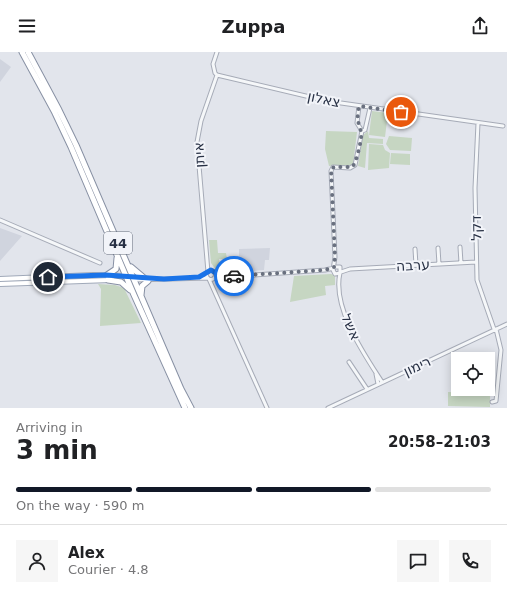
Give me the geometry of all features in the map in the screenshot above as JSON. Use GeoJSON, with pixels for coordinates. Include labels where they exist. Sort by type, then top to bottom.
{"type":"FeatureCollection","features":[{"type":"Feature","properties":{"kind":"highway","name":"44"},"geometry":{"type":"LineString","coordinates":[[22,52],[54,111],[184,408]]}},
{"type":"Feature","properties":{"kind":"highway","name":"44"},"geometry":{"type":"LineString","coordinates":[[28,52],[59,110],[191,408]]}},
{"type":"Feature","properties":{"kind":"highway"},"geometry":{"type":"LineString","coordinates":[[117,254],[116,268],[107,278],[121,282],[134,295]]}},
{"type":"Feature","properties":{"kind":"highway"},"geometry":{"type":"LineString","coordinates":[[128,264],[146,279],[142,286],[141,296]]}},
{"type":"Feature","properties":{"kind":"main road"},"geometry":{"type":"LineString","coordinates":[[0,284],[107,278]]}},
{"type":"Feature","properties":{"kind":"main road"},"geometry":{"type":"LineString","coordinates":[[0,279],[133,279]]}},
{"type":"Feature","properties":{"kind":"street","name":"איתן"},"geometry":{"type":"LineString","coordinates":[[208,278],[208,262],[197,142],[201,121],[217,75],[213,66],[217,52]]}},
{"type":"Feature","properties":{"kind":"street","name":"צאלון"},"geometry":{"type":"LineString","coordinates":[[217,75],[323,100],[503,126]]}},
{"type":"Feature","properties":{"kind":"street"},"geometry":{"type":"LineString","coordinates":[[359,106],[357,123],[362,131]]}},
{"type":"Feature","properties":{"kind":"street"},"geometry":{"type":"LineString","coordinates":[[337,273],[334,267],[335,257],[331,171],[333,167],[350,168],[355,165],[362,131],[366,128],[370,108]]}},
{"type":"Feature","properties":{"kind":"street","name":"דקל"},"geometry":{"type":"LineString","coordinates":[[478,123],[475,188],[476,262],[478,287],[495,329],[501,350],[496,401],[492,402]]}},
{"type":"Feature","properties":{"kind":"street"},"geometry":{"type":"LineString","coordinates":[[0,220],[100,263]]}},
{"type":"Feature","properties":{"kind":"street"},"geometry":{"type":"LineString","coordinates":[[460,247],[461,263]]}},
{"type":"Feature","properties":{"kind":"street"},"geometry":{"type":"LineString","coordinates":[[438,248],[439,264]]}},
{"type":"Feature","properties":{"kind":"street"},"geometry":{"type":"LineString","coordinates":[[415,249],[416,265]]}},
{"type":"Feature","properties":{"kind":"street"},"geometry":{"type":"LineString","coordinates":[[335,257],[340,267],[337,273]]}},
{"type":"Feature","properties":{"kind":"street","name":"איתן"},"geometry":{"type":"LineString","coordinates":[[208,262],[214,272]]}},
{"type":"Feature","properties":{"kind":"street","name":"ערבה"},"geometry":{"type":"LineString","coordinates":[[325,270],[337,273],[350,269],[476,262]]}},
{"type":"Feature","properties":{"kind":"street","name":"ערבה"},"geometry":{"type":"LineString","coordinates":[[199,277],[214,278],[325,270],[334,267],[350,269]]}},
{"type":"Feature","properties":{"kind":"street"},"geometry":{"type":"LineString","coordinates":[[133,279],[199,277],[208,272],[214,272],[213,286]]}},
{"type":"Feature","properties":{"kind":"street","name":"ערבה"},"geometry":{"type":"LineString","coordinates":[[214,272],[225,277]]}},
{"type":"Feature","properties":{"kind":"street","name":"אשל"},"geometry":{"type":"LineString","coordinates":[[337,273],[347,324],[382,382]]}},
{"type":"Feature","properties":{"kind":"street"},"geometry":{"type":"LineString","coordinates":[[208,278],[213,286],[267,408]]}},
{"type":"Feature","properties":{"kind":"street","name":"רימון"},"geometry":{"type":"LineString","coordinates":[[328,408],[507,324]]}},
{"type":"Feature","properties":{"kind":"street"},"geometry":{"type":"LineString","coordinates":[[349,362],[366,390]]}},
{"type":"Feature","properties":{"kind":"street","name":"אשל"},"geometry":{"type":"LineString","coordinates":[[375,370],[378,384]]}},
{"type":"Feature","properties":{"kind":"shaded area"},"geometry":{"type":"Polygon","coordinates":[[[0,59],[11,67],[0,82],[0,59]]]}},
{"type":"Feature","properties":{"kind":"shaded area"},"geometry":{"type":"Polygon","coordinates":[[[0,228],[22,236],[0,261],[0,228]]]}},
{"type":"Feature","properties":{"kind":"shaded area"},"geometry":{"type":"Polygon","coordinates":[[[270,248],[269,260],[265,260],[264,270],[239,272],[239,249],[270,248]]]}},
{"type":"Feature","properties":{"kind":"green space"},"geometry":{"type":"Polygon","coordinates":[[[372,111],[388,113],[385,137],[369,135],[372,111]]]}},
{"type":"Feature","properties":{"kind":"green space"},"geometry":{"type":"Polygon","coordinates":[[[326,131],[357,132],[353,165],[329,166],[325,149],[326,131]]]}},
{"type":"Feature","properties":{"kind":"green space"},"geometry":{"type":"Polygon","coordinates":[[[368,131],[369,138],[383,139],[383,144],[367,143],[365,168],[358,166],[363,135],[368,131]]]}},
{"type":"Feature","properties":{"kind":"green space"},"geometry":{"type":"Polygon","coordinates":[[[389,136],[412,138],[411,151],[390,150],[386,144],[389,136]]]}},
{"type":"Feature","properties":{"kind":"green space"},"geometry":{"type":"Polygon","coordinates":[[[369,144],[383,145],[385,150],[390,153],[389,168],[368,170],[369,144]]]}},
{"type":"Feature","properties":{"kind":"green space"},"geometry":{"type":"Polygon","coordinates":[[[391,153],[410,154],[410,165],[390,164],[391,153]]]}},
{"type":"Feature","properties":{"kind":"green space"},"geometry":{"type":"Polygon","coordinates":[[[209,240],[217,240],[218,253],[226,253],[227,259],[219,259],[220,266],[227,266],[228,273],[219,274],[211,263],[209,240]]]}},
{"type":"Feature","properties":{"kind":"green space"},"geometry":{"type":"Polygon","coordinates":[[[335,275],[335,285],[325,286],[326,295],[290,302],[294,276],[335,275]]]}},
{"type":"Feature","properties":{"kind":"green space"},"geometry":{"type":"Polygon","coordinates":[[[98,284],[115,285],[124,288],[141,323],[100,326],[101,289],[98,284]]]}},
{"type":"Feature","properties":{"kind":"green space"},"geometry":{"type":"Polygon","coordinates":[[[448,392],[451,392],[451,396],[490,396],[490,407],[448,406],[448,392]]]}},
{"type":"Feature","properties":{"kind":"way so far"},"geometry":{"type":"LineString","coordinates":[[234,276],[325,270],[334,267],[335,257],[331,169],[333,167],[348,168],[352,167],[356,163],[362,131],[357,123],[359,106],[401,112]]}},
{"type":"Feature","properties":{"kind":"route"},"geometry":{"type":"LineString","coordinates":[[48,277],[106,275],[164,279],[199,277],[211,270],[220,276],[234,276]]}}]}
